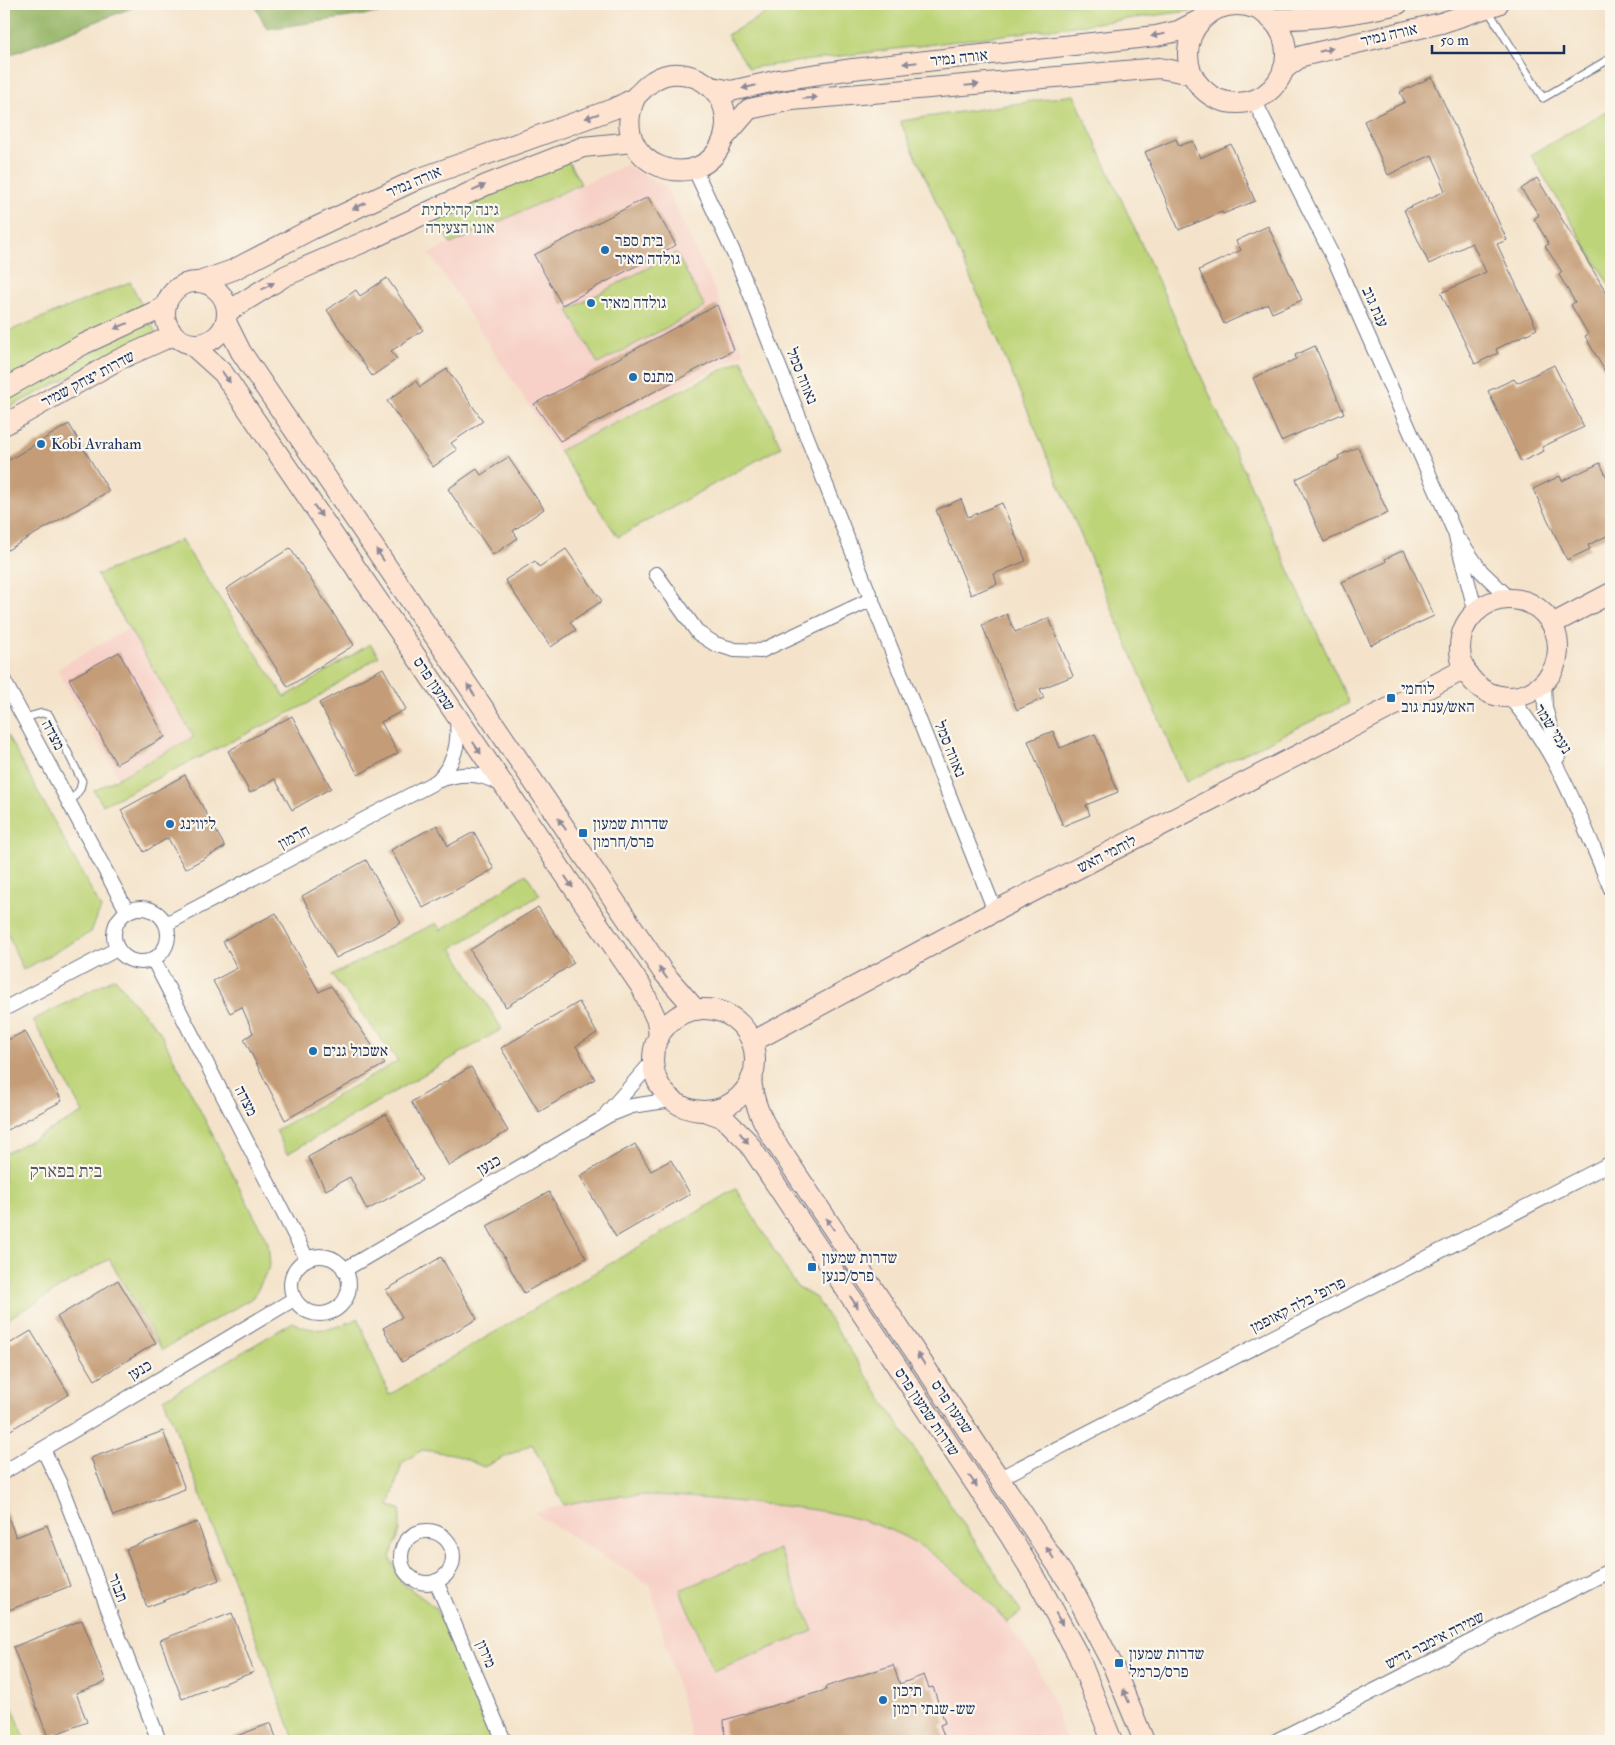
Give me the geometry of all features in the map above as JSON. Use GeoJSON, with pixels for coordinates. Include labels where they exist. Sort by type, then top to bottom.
{"type":"FeatureCollection","features":[{"type":"Feature","properties":{"kind":"street","name":"אורה נמיר"},"geometry":{"type":"LineString","coordinates":[[1271,19],[1307,20],[1354,14],[1398,4]]}},
{"type":"Feature","properties":{"kind":"street"},"geometry":{"type":"LineString","coordinates":[[1238,5],[1262,12],[1271,19],[1284,42],[1286,56],[1283,70],[1276,83],[1266,93],[1254,100],[1230,102],[1218,99],[1199,86],[1192,74],[1188,52],[1190,39],[1204,18],[1225,6],[1238,5]]}},
{"type":"Feature","properties":{"kind":"street","name":"אורה נמיר"},"geometry":{"type":"LineString","coordinates":[[1283,70],[1302,56],[1441,24],[1492,6]]}},
{"type":"Feature","properties":{"kind":"street","name":"אורה נמיר"},"geometry":{"type":"LineString","coordinates":[[712,88],[731,91],[779,80],[853,69],[1156,36],[1178,31],[1204,18]]}},
{"type":"Feature","properties":{"kind":"street","name":"אורה נמיר"},"geometry":{"type":"LineString","coordinates":[[724,138],[749,109],[792,100],[1159,68],[1192,74]]}},
{"type":"Feature","properties":{"kind":"street"},"geometry":{"type":"LineString","coordinates":[[678,73],[702,80],[712,88],[720,98],[725,110],[726,125],[724,138],[717,151],[707,161],[683,171],[659,167],[640,154],[633,142],[629,120],[631,107],[636,96],[654,79],[678,73]]}},
{"type":"Feature","properties":{"kind":"street","name":"אורה נמיר"},"geometry":{"type":"LineString","coordinates":[[199,282],[233,270],[312,229],[418,178],[613,109],[636,96]]}},
{"type":"Feature","properties":{"kind":"street","name":"ענת גוב"},"geometry":{"type":"LineString","coordinates":[[1254,100],[1336,263],[1455,533],[1476,613]]}},
{"type":"Feature","properties":{"kind":"street","name":"אורה נמיר"},"geometry":{"type":"LineString","coordinates":[[226,317],[285,276],[373,238],[486,185],[583,147],[633,142]]}},
{"type":"Feature","properties":{"kind":"street","name":"נאווה סמל"},"geometry":{"type":"LineString","coordinates":[[694,168],[736,258],[995,912]]}},
{"type":"Feature","properties":{"kind":"street"},"geometry":{"type":"LineString","coordinates":[[199,282],[208,284],[222,295],[226,317],[222,330],[208,342],[182,339],[168,326],[165,307],[168,299],[181,286],[199,282]]}},
{"type":"Feature","properties":{"kind":"street","name":"שדרות יצחק שמיר"},"geometry":{"type":"LineString","coordinates":[[4,389],[84,344],[165,307]]}},
{"type":"Feature","properties":{"kind":"street","name":"שמעון פרס"},"geometry":{"type":"LineString","coordinates":[[226,317],[242,352],[662,972],[696,1010]]}},
{"type":"Feature","properties":{"kind":"street","name":"שמעון פרס"},"geometry":{"type":"LineString","coordinates":[[182,339],[223,373],[334,533],[457,719],[642,988],[657,1021],[659,1036]]}},
{"type":"Feature","properties":{"kind":"street","name":"שדרות יצחק שמיר"},"geometry":{"type":"LineString","coordinates":[[4,425],[118,360],[143,350],[182,339]]}},
{"type":"Feature","properties":{"kind":"street","name":"ענת גוב"},"geometry":{"type":"LineString","coordinates":[[1455,533],[1481,571],[1510,599]]}},
{"type":"Feature","properties":{"kind":"street"},"geometry":{"type":"LineString","coordinates":[[656,574],[698,633],[715,644],[735,650],[761,651],[872,599]]}},
{"type":"Feature","properties":{"kind":"street"},"geometry":{"type":"LineString","coordinates":[[1552,624],[1611,593]]}},
{"type":"Feature","properties":{"kind":"street"},"geometry":{"type":"LineString","coordinates":[[1510,599],[1534,606],[1552,624],[1557,636],[1558,651],[1555,664],[1544,682],[1526,694],[1509,696],[1491,693],[1481,688],[1465,669],[1461,646],[1463,634],[1476,613],[1486,606],[1510,599]]}},
{"type":"Feature","properties":{"kind":"street","name":"לוחמי האש"},"geometry":{"type":"LineString","coordinates":[[752,1042],[995,912],[1465,669]]}},
{"type":"Feature","properties":{"kind":"street","name":"מצדה"},"geometry":{"type":"LineString","coordinates":[[4,681],[128,911]]}},
{"type":"Feature","properties":{"kind":"street","name":"נעמי שמר"},"geometry":{"type":"LineString","coordinates":[[1544,682],[1545,707],[1565,782]]}},
{"type":"Feature","properties":{"kind":"street","name":"נעמי שמר"},"geometry":{"type":"LineString","coordinates":[[1509,696],[1529,718],[1565,782],[1611,889]]}},
{"type":"Feature","properties":{"kind":"street","name":"חרמון"},"geometry":{"type":"LineString","coordinates":[[437,781],[448,769],[454,758],[458,734],[457,719]]}},
{"type":"Feature","properties":{"kind":"street","name":"חרמון"},"geometry":{"type":"LineString","coordinates":[[166,924],[451,775],[481,775],[503,785]]}},
{"type":"Feature","properties":{"kind":"street"},"geometry":{"type":"LineString","coordinates":[[136,908],[154,910],[166,924],[168,932],[165,948],[154,960],[138,962],[123,956],[117,949],[114,941],[116,924],[128,911],[136,908]]}},
{"type":"Feature","properties":{"kind":"street"},"geometry":{"type":"LineString","coordinates":[[4,1009],[117,949]]}},
{"type":"Feature","properties":{"kind":"street","name":"מצדה"},"geometry":{"type":"LineString","coordinates":[[154,960],[307,1259]]}},
{"type":"Feature","properties":{"kind":"street"},"geometry":{"type":"LineString","coordinates":[[709,1009],[734,1019],[744,1028],[752,1042],[755,1060],[751,1080],[737,1099],[719,1109],[705,1111],[690,1110],[672,1100],[665,1094],[657,1082],[653,1054],[659,1036],[674,1019],[696,1010],[709,1009]]}},
{"type":"Feature","properties":{"kind":"street","name":"כנען"},"geometry":{"type":"LineString","coordinates":[[600,1120],[653,1062]]}},
{"type":"Feature","properties":{"kind":"street","name":"שמעון פרס"},"geometry":{"type":"LineString","coordinates":[[751,1080],[753,1097],[758,1112],[772,1137],[1073,1589],[1113,1666],[1144,1741]]}},
{"type":"Feature","properties":{"kind":"street","name":"כנען"},"geometry":{"type":"LineString","coordinates":[[344,1270],[600,1120],[632,1106],[672,1100]]}},
{"type":"Feature","properties":{"kind":"street","name":"שדרות שמעון פרס"},"geometry":{"type":"LineString","coordinates":[[705,1111],[724,1118],[747,1141],[1010,1536],[1060,1620],[1078,1655],[1112,1741]]}},
{"type":"Feature","properties":{"kind":"street","name":"פרופ' בלה קאופמן"},"geometry":{"type":"LineString","coordinates":[[1000,1478],[1611,1163]]}},
{"type":"Feature","properties":{"kind":"street"},"geometry":{"type":"LineString","coordinates":[[324,1257],[339,1264],[344,1270],[348,1279],[346,1297],[334,1311],[325,1314],[307,1312],[294,1298],[291,1291],[292,1276],[296,1269],[307,1259],[324,1257]]}},
{"type":"Feature","properties":{"kind":"street","name":"כנען"},"geometry":{"type":"LineString","coordinates":[[4,1472],[294,1298]]}},
{"type":"Feature","properties":{"kind":"street","name":"תבור"},"geometry":{"type":"LineString","coordinates":[[43,1449],[60,1484],[159,1741]]}},
{"type":"Feature","properties":{"kind":"street","name":"שמירה אימבר גדיש"},"geometry":{"type":"LineString","coordinates":[[1276,1741],[1611,1570]]}},
{"type":"Feature","properties":{"kind":"street","name":"מירון"},"geometry":{"type":"LineString","coordinates":[[436,1582],[504,1741]]}},
{"type":"Feature","properties":{"kind":"street"},"geometry":{"type":"LineString","coordinates":[[1100,1710],[1102,1741]]}},
{"type":"Feature","properties":{"kind":"lane"},"geometry":{"type":"LineString","coordinates":[[1492,6],[1490,17],[1543,98],[1611,58]]}},
{"type":"Feature","properties":{"kind":"lane"},"geometry":{"type":"LineString","coordinates":[[24,718],[42,713],[49,715],[82,781],[80,789],[70,804]]}},
{"type":"Feature","properties":{"kind":"shaded area","name":"גולדה מאיר"},"geometry":{"type":"Polygon","coordinates":[[[626,165],[666,187],[744,353],[559,451],[429,253],[626,165]]]}},
{"type":"Feature","properties":{"kind":"shaded area"},"geometry":{"type":"Polygon","coordinates":[[[129,628],[194,737],[118,778],[57,669],[129,628]]]}},
{"type":"Feature","properties":{"kind":"shaded area"},"geometry":{"type":"Polygon","coordinates":[[[641,1493],[795,1507],[844,1514],[904,1536],[949,1567],[1001,1615],[1033,1659],[1052,1699],[1066,1741],[692,1741],[650,1585],[534,1513],[587,1499],[641,1493]]]}},
{"type":"Feature","properties":{"kind":"green space"},"geometry":{"type":"Polygon","coordinates":[[[4,4],[142,4],[4,57],[4,4]]]}},
{"type":"Feature","properties":{"kind":"green space"},"geometry":{"type":"Polygon","coordinates":[[[254,4],[439,4],[267,29],[254,4]]]}},
{"type":"Feature","properties":{"kind":"green space"},"geometry":{"type":"Polygon","coordinates":[[[783,4],[1243,4],[749,68],[727,35],[783,4]]]}},
{"type":"Feature","properties":{"kind":"green space"},"geometry":{"type":"Polygon","coordinates":[[[1074,95],[1349,703],[1186,782],[983,306],[900,121],[1074,95]]]}},
{"type":"Feature","properties":{"kind":"green space"},"geometry":{"type":"Polygon","coordinates":[[[1611,108],[1611,288],[1531,155],[1611,108]]]}},
{"type":"Feature","properties":{"kind":"green space","name":"גינה קהילתית אונו הצעירה"},"geometry":{"type":"Polygon","coordinates":[[[564,154],[581,184],[451,244],[430,211],[564,154]]]}},
{"type":"Feature","properties":{"kind":"green space"},"geometry":{"type":"Polygon","coordinates":[[[676,253],[705,307],[598,364],[568,310],[676,253]]]}},
{"type":"Feature","properties":{"kind":"green space"},"geometry":{"type":"Polygon","coordinates":[[[130,282],[156,333],[4,410],[4,333],[130,282]]]}},
{"type":"Feature","properties":{"kind":"green space"},"geometry":{"type":"Polygon","coordinates":[[[742,360],[781,447],[618,537],[559,451],[742,360]]]}},
{"type":"Feature","properties":{"kind":"green space"},"geometry":{"type":"Polygon","coordinates":[[[181,540],[285,697],[370,644],[379,656],[307,704],[103,805],[94,791],[194,737],[97,575],[181,540]]]}},
{"type":"Feature","properties":{"kind":"green space"},"geometry":{"type":"Polygon","coordinates":[[[4,729],[101,908],[91,932],[23,970],[4,925],[4,729]]]}},
{"type":"Feature","properties":{"kind":"green space"},"geometry":{"type":"Polygon","coordinates":[[[526,874],[540,895],[452,948],[502,1029],[287,1154],[276,1130],[398,1061],[332,975],[436,923],[441,930],[526,874]]]}},
{"type":"Feature","properties":{"kind":"green space"},"geometry":{"type":"Polygon","coordinates":[[[115,978],[136,1006],[159,1030],[268,1243],[270,1265],[254,1297],[162,1350],[109,1259],[4,1321],[4,1154],[83,1113],[33,1020],[115,978]]]}},
{"type":"Feature","properties":{"kind":"green space"},"geometry":{"type":"Polygon","coordinates":[[[736,1189],[797,1287],[816,1298],[1021,1612],[1007,1623],[973,1587],[929,1552],[903,1536],[864,1521],[803,1508],[674,1496],[631,1495],[587,1500],[564,1505],[532,1444],[484,1467],[453,1454],[422,1450],[402,1463],[389,1506],[400,1509],[400,1531],[390,1557],[401,1582],[436,1608],[492,1741],[295,1741],[164,1399],[293,1322],[309,1328],[326,1329],[334,1328],[358,1318],[389,1395],[736,1189]]]}},
{"type":"Feature","properties":{"kind":"green space"},"geometry":{"type":"Polygon","coordinates":[[[779,1549],[813,1631],[713,1671],[680,1590],[779,1549]]]}},
{"type":"Feature","properties":{"kind":"green space"},"geometry":{"type":"Polygon","coordinates":[[[4,1686],[26,1741],[4,1741],[4,1686]]]}},
{"type":"Feature","properties":{"kind":"building"},"geometry":{"type":"Polygon","coordinates":[[[1432,77],[1507,240],[1497,244],[1537,329],[1496,349],[1498,353],[1475,364],[1441,293],[1486,272],[1472,243],[1429,264],[1404,210],[1445,191],[1441,181],[1443,180],[1432,155],[1388,175],[1364,121],[1405,102],[1400,92],[1432,77]]]}},
{"type":"Feature","properties":{"kind":"building"},"geometry":{"type":"Polygon","coordinates":[[[1176,139],[1179,146],[1193,141],[1200,158],[1231,144],[1255,201],[1179,230],[1145,152],[1176,139]]]}},
{"type":"Feature","properties":{"kind":"building"},"geometry":{"type":"Polygon","coordinates":[[[1537,178],[1611,300],[1611,382],[1585,336],[1588,334],[1571,305],[1575,302],[1559,275],[1562,272],[1545,246],[1549,244],[1534,219],[1539,215],[1521,189],[1537,178]]]}},
{"type":"Feature","properties":{"kind":"building","name":"בית ספר גולדה מאיר"},"geometry":{"type":"Polygon","coordinates":[[[648,197],[676,245],[562,305],[534,255],[648,197]]]}},
{"type":"Feature","properties":{"kind":"building"},"geometry":{"type":"Polygon","coordinates":[[[1268,226],[1302,300],[1272,313],[1268,304],[1224,324],[1199,270],[1241,250],[1236,241],[1268,226]]]}},
{"type":"Feature","properties":{"kind":"building"},"geometry":{"type":"Polygon","coordinates":[[[387,278],[423,330],[391,351],[397,359],[372,376],[327,310],[356,290],[360,296],[387,278]]]}},
{"type":"Feature","properties":{"kind":"building","name":"מתנס"},"geometry":{"type":"Polygon","coordinates":[[[717,305],[734,350],[560,441],[534,404],[717,305]]]}},
{"type":"Feature","properties":{"kind":"building"},"geometry":{"type":"Polygon","coordinates":[[[1315,346],[1344,413],[1281,441],[1253,378],[1296,359],[1295,355],[1315,346]]]}},
{"type":"Feature","properties":{"kind":"building"},"geometry":{"type":"Polygon","coordinates":[[[1554,365],[1584,427],[1542,447],[1544,451],[1521,462],[1488,391],[1514,379],[1517,383],[1554,365]]]}},
{"type":"Feature","properties":{"kind":"building"},"geometry":{"type":"Polygon","coordinates":[[[447,369],[483,421],[451,443],[457,450],[433,467],[387,401],[416,381],[420,387],[447,369]]]}},
{"type":"Feature","properties":{"kind":"building"},"geometry":{"type":"Polygon","coordinates":[[[69,424],[109,491],[4,552],[4,463],[69,424]]]}},
{"type":"Feature","properties":{"kind":"building"},"geometry":{"type":"Polygon","coordinates":[[[1358,447],[1388,513],[1324,542],[1296,479],[1339,459],[1338,456],[1358,447]]]}},
{"type":"Feature","properties":{"kind":"building"},"geometry":{"type":"Polygon","coordinates":[[[508,457],[544,509],[513,531],[518,538],[493,555],[448,489],[477,469],[481,475],[508,457]]]}},
{"type":"Feature","properties":{"kind":"building"},"geometry":{"type":"Polygon","coordinates":[[[1600,463],[1611,486],[1611,534],[1588,545],[1590,549],[1567,560],[1533,489],[1560,476],[1562,481],[1600,463]]]}},
{"type":"Feature","properties":{"kind":"building"},"geometry":{"type":"Polygon","coordinates":[[[961,499],[968,517],[1002,503],[1026,561],[994,574],[997,584],[971,595],[936,510],[961,499]]]}},
{"type":"Feature","properties":{"kind":"building"},"geometry":{"type":"Polygon","coordinates":[[[290,548],[354,645],[288,687],[226,589],[290,548]]]}},
{"type":"Feature","properties":{"kind":"building"},"geometry":{"type":"Polygon","coordinates":[[[566,549],[602,601],[570,622],[576,630],[551,647],[505,580],[535,561],[539,567],[566,549]]]}},
{"type":"Feature","properties":{"kind":"building"},"geometry":{"type":"Polygon","coordinates":[[[1404,550],[1434,616],[1371,645],[1342,582],[1386,562],[1385,559],[1404,550]]]}},
{"type":"Feature","properties":{"kind":"building"},"geometry":{"type":"Polygon","coordinates":[[[1007,614],[1015,632],[1049,618],[1073,676],[1040,689],[1044,698],[1017,710],[982,625],[1007,614]]]}},
{"type":"Feature","properties":{"kind":"building"},"geometry":{"type":"Polygon","coordinates":[[[119,652],[165,737],[116,764],[69,679],[119,652]]]}},
{"type":"Feature","properties":{"kind":"building"},"geometry":{"type":"Polygon","coordinates":[[[383,668],[406,709],[381,722],[398,753],[358,775],[319,703],[383,668]]]}},
{"type":"Feature","properties":{"kind":"building","name":"ליווינג"},"geometry":{"type":"Polygon","coordinates":[[[292,716],[331,788],[292,810],[275,779],[250,793],[228,751],[292,716]]]}},
{"type":"Feature","properties":{"kind":"building"},"geometry":{"type":"Polygon","coordinates":[[[1053,731],[1060,748],[1095,734],[1118,792],[1086,805],[1090,815],[1063,826],[1028,741],[1053,731]]]}},
{"type":"Feature","properties":{"kind":"building","name":"ליווינג"},"geometry":{"type":"Polygon","coordinates":[[[185,775],[225,847],[185,869],[168,838],[144,852],[121,810],[185,775]]]}},
{"type":"Feature","properties":{"kind":"building"},"geometry":{"type":"Polygon","coordinates":[[[437,825],[448,846],[474,832],[494,869],[423,908],[391,850],[437,825]]]}},
{"type":"Feature","properties":{"kind":"building"},"geometry":{"type":"Polygon","coordinates":[[[366,860],[401,923],[336,958],[302,896],[366,860]]]}},
{"type":"Feature","properties":{"kind":"building"},"geometry":{"type":"Polygon","coordinates":[[[538,907],[574,963],[506,1007],[470,950],[538,907]]]}},
{"type":"Feature","properties":{"kind":"building"},"geometry":{"type":"Polygon","coordinates":[[[276,913],[319,992],[331,986],[385,1064],[285,1120],[244,1039],[253,1033],[242,1007],[230,1013],[213,981],[237,968],[223,941],[276,913]]]}},
{"type":"Feature","properties":{"kind":"building"},"geometry":{"type":"Polygon","coordinates":[[[579,1002],[597,1033],[576,1046],[595,1079],[539,1112],[501,1048],[579,1002]]]}},
{"type":"Feature","properties":{"kind":"building"},"geometry":{"type":"Polygon","coordinates":[[[25,1031],[62,1101],[4,1132],[4,1042],[25,1031]]]}},
{"type":"Feature","properties":{"kind":"building"},"geometry":{"type":"Polygon","coordinates":[[[471,1067],[508,1131],[449,1166],[411,1102],[471,1067]]]}},
{"type":"Feature","properties":{"kind":"building"},"geometry":{"type":"Polygon","coordinates":[[[386,1114],[422,1180],[367,1210],[350,1177],[326,1190],[308,1157],[386,1114]]]}},
{"type":"Feature","properties":{"kind":"building"},"geometry":{"type":"Polygon","coordinates":[[[635,1144],[651,1171],[671,1160],[690,1194],[616,1237],[580,1176],[635,1144]]]}},
{"type":"Feature","properties":{"kind":"building"},"geometry":{"type":"Polygon","coordinates":[[[549,1192],[586,1258],[524,1293],[487,1226],[549,1192]]]}},
{"type":"Feature","properties":{"kind":"building"},"geometry":{"type":"Polygon","coordinates":[[[441,1257],[477,1319],[402,1362],[383,1328],[402,1317],[386,1290],[441,1257]]]}},
{"type":"Feature","properties":{"kind":"building"},"geometry":{"type":"Polygon","coordinates":[[[118,1280],[156,1343],[95,1380],[57,1317],[118,1280]]]}},
{"type":"Feature","properties":{"kind":"building"},"geometry":{"type":"Polygon","coordinates":[[[31,1331],[69,1394],[9,1431],[4,1423],[4,1347],[31,1331]]]}},
{"type":"Feature","properties":{"kind":"building"},"geometry":{"type":"Polygon","coordinates":[[[163,1431],[185,1489],[113,1516],[91,1458],[163,1431]]]}},
{"type":"Feature","properties":{"kind":"building"},"geometry":{"type":"Polygon","coordinates":[[[4,1507],[16,1537],[47,1525],[70,1586],[4,1612],[4,1507]]]}},
{"type":"Feature","properties":{"kind":"building"},"geometry":{"type":"Polygon","coordinates":[[[197,1522],[219,1580],[147,1607],[126,1549],[197,1522]]]}},
{"type":"Feature","properties":{"kind":"building"},"geometry":{"type":"Polygon","coordinates":[[[232,1613],[254,1672],[182,1699],[160,1640],[232,1613]]]}},
{"type":"Feature","properties":{"kind":"building"},"geometry":{"type":"Polygon","coordinates":[[[82,1620],[106,1682],[76,1693],[87,1722],[48,1737],[13,1647],[82,1620]]]}},
{"type":"Feature","properties":{"kind":"building","name":"תיכון שש-שנתי רמון"},"geometry":{"type":"Polygon","coordinates":[[[893,1665],[900,1684],[924,1675],[929,1688],[933,1687],[945,1723],[940,1725],[946,1741],[725,1741],[724,1720],[826,1690],[825,1687],[893,1665]]]}},
{"type":"Feature","properties":{"kind":"building"},"geometry":{"type":"Polygon","coordinates":[[[271,1723],[277,1741],[226,1741],[226,1740],[271,1723]]]}},
{"type":"Feature","properties":{"kind":"place","name":"בית ספר גולדה מאיר"},"geometry":{"type":"Point","coordinates":[605,250]}},
{"type":"Feature","properties":{"kind":"place","name":"גולדה מאיר"},"geometry":{"type":"Point","coordinates":[591,303]}},
{"type":"Feature","properties":{"kind":"place","name":"מתנס"},"geometry":{"type":"Point","coordinates":[633,377]}},
{"type":"Feature","properties":{"kind":"place","name":"Kobi Avraham"},"geometry":{"type":"Point","coordinates":[41,444]}},
{"type":"Feature","properties":{"kind":"place","name":"לוחמי האש/ענת גוב"},"geometry":{"type":"Point","coordinates":[1391,698]}},
{"type":"Feature","properties":{"kind":"place","name":"ליווינג"},"geometry":{"type":"Point","coordinates":[170,824]}},
{"type":"Feature","properties":{"kind":"place","name":"שדרות שמעון פרס/חרמון"},"geometry":{"type":"Point","coordinates":[583,833]}},
{"type":"Feature","properties":{"kind":"place","name":"אשכול גנים"},"geometry":{"type":"Point","coordinates":[313,1051]}},
{"type":"Feature","properties":{"kind":"place","name":"שדרות שמעון פרס/כנען"},"geometry":{"type":"Point","coordinates":[812,1267]}},
{"type":"Feature","properties":{"kind":"place","name":"שדרות שמעון פרס/כרמל"},"geometry":{"type":"Point","coordinates":[1119,1663]}},
{"type":"Feature","properties":{"kind":"place","name":"תיכון שש-שנתי רמון"},"geometry":{"type":"Point","coordinates":[883,1700]}},
{"type":"Feature","properties":{"kind":"district","name":"בית בפארק"},"geometry":{"type":"Point","coordinates":[66,1171]}}]}
